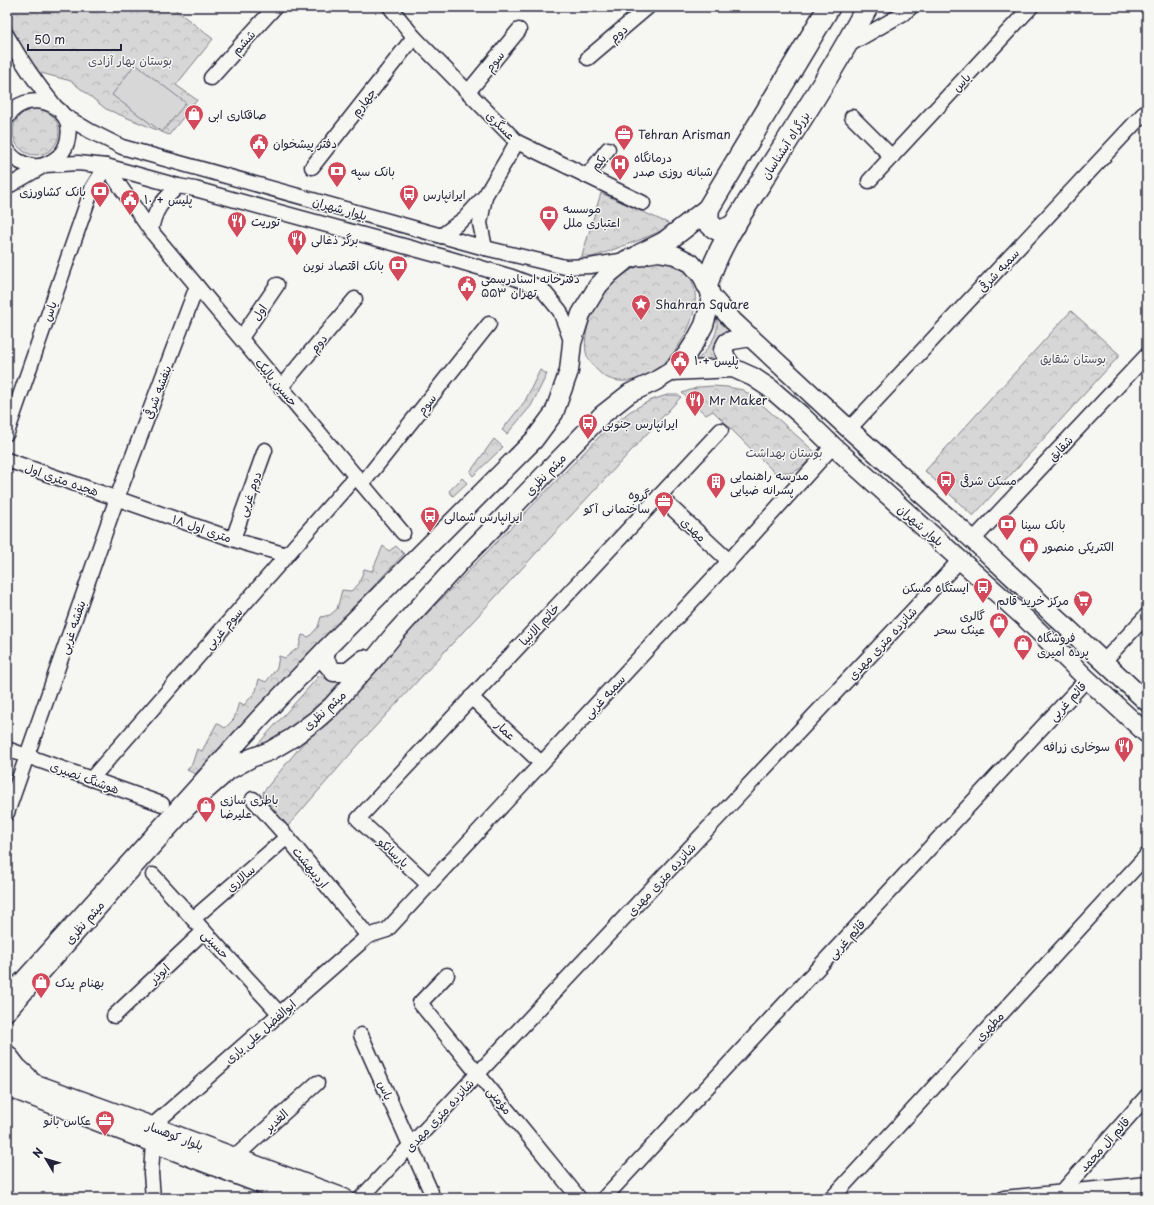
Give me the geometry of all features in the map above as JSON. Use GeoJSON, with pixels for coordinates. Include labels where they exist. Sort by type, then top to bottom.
{"type":"FeatureCollection","features":[{"type":"Feature","properties":{"kind":"highway"},"geometry":{"type":"LineString","coordinates":[[633,257],[664,243],[708,209],[830,7]]}},
{"type":"Feature","properties":{"kind":"highway","name":"بزرگراه آبشناسان"},"geometry":{"type":"LineString","coordinates":[[709,290],[717,255],[846,46],[867,7]]}},
{"type":"Feature","properties":{"kind":"highway"},"geometry":{"type":"LineString","coordinates":[[708,209],[708,222],[715,229],[722,231],[735,225]]}},
{"type":"Feature","properties":{"kind":"main road","name":"بلوار شهران"},"geometry":{"type":"LineString","coordinates":[[633,257],[658,252],[675,255],[691,263],[702,276],[709,290],[724,311],[751,337],[849,429],[972,540],[1147,702]]}},
{"type":"Feature","properties":{"kind":"main road"},"geometry":{"type":"LineString","coordinates":[[7,1021],[11,1003],[258,719],[534,440],[554,413],[569,371],[572,344],[581,314],[589,299],[610,273],[633,257]]}},
{"type":"Feature","properties":{"kind":"main road"},"geometry":{"type":"LineString","coordinates":[[672,371],[687,354],[704,324],[708,311],[709,290]]}},
{"type":"Feature","properties":{"kind":"main road"},"geometry":{"type":"LineString","coordinates":[[733,368],[726,358],[723,350],[727,342],[751,337]]}},
{"type":"Feature","properties":{"kind":"main road","name":"بلوار شهران"},"geometry":{"type":"LineString","coordinates":[[672,371],[733,368],[753,377],[771,389],[801,415],[832,446],[1027,620],[1087,679],[1147,734]]}},
{"type":"Feature","properties":{"kind":"main road","name":"میثم نظری"},"geometry":{"type":"LineString","coordinates":[[11,1003],[188,806],[229,770],[251,758],[270,751],[292,738],[332,706],[396,632],[461,561],[602,415],[630,393],[654,382],[672,371]]}},
{"type":"Feature","properties":{"kind":"main road"},"geometry":{"type":"LineString","coordinates":[[327,648],[324,660],[328,667],[334,672],[348,672],[396,632]]}},
{"type":"Feature","properties":{"kind":"main road"},"geometry":{"type":"LineString","coordinates":[[7,1054],[16,1067],[36,1084]]}},
{"type":"Feature","properties":{"kind":"main road","name":"بلوار کوهسار"},"geometry":{"type":"LineString","coordinates":[[7,1071],[297,1198]]}},
{"type":"Feature","properties":{"kind":"main road","name":"بلوار کوهسار"},"geometry":{"type":"LineString","coordinates":[[11,1091],[152,1134],[235,1157],[344,1198]]}},
{"type":"Feature","properties":{"kind":"street","name":"ششم"},"geometry":{"type":"LineString","coordinates":[[211,78],[275,7]]}},
{"type":"Feature","properties":{"kind":"street","name":"عسگری"},"geometry":{"type":"LineString","coordinates":[[390,7],[414,37],[517,142],[643,203]]}},
{"type":"Feature","properties":{"kind":"street","name":"دوم"},"geometry":{"type":"LineString","coordinates":[[588,58],[648,7]]}},
{"type":"Feature","properties":{"kind":"street"},"geometry":{"type":"LineString","coordinates":[[846,46],[904,13],[911,7]]}},
{"type":"Feature","properties":{"kind":"street","name":"یاس"},"geometry":{"type":"LineString","coordinates":[[869,181],[1031,7]]}},
{"type":"Feature","properties":{"kind":"street","name":"سوم"},"geometry":{"type":"LineString","coordinates":[[468,92],[519,30]]}},
{"type":"Feature","properties":{"kind":"street","name":"بلوار شهران"},"geometry":{"type":"LineString","coordinates":[[7,36],[35,82],[60,111],[90,131],[122,147],[484,248],[565,267],[590,266],[633,257]]}},
{"type":"Feature","properties":{"kind":"street","name":"چهارم"},"geometry":{"type":"LineString","coordinates":[[312,167],[414,37]]}},
{"type":"Feature","properties":{"kind":"street"},"geometry":{"type":"LineString","coordinates":[[7,118],[17,106],[37,100],[47,102],[60,111],[67,124],[69,134],[67,144],[62,153],[54,160],[7,187]]}},
{"type":"Feature","properties":{"kind":"street","name":"سمیه شرقی"},"geometry":{"type":"LineString","coordinates":[[849,429],[1147,110]]}},
{"type":"Feature","properties":{"kind":"street"},"geometry":{"type":"LineString","coordinates":[[852,117],[892,156]]}},
{"type":"Feature","properties":{"kind":"street"},"geometry":{"type":"LineString","coordinates":[[442,236],[464,218],[485,196],[517,142]]}},
{"type":"Feature","properties":{"kind":"street","name":"بلوار شهران"},"geometry":{"type":"LineString","coordinates":[[7,149],[16,159],[25,164],[35,166],[78,163],[106,166],[444,257],[512,277],[541,288],[560,311],[572,344]]}},
{"type":"Feature","properties":{"kind":"street","name":"یکم"},"geometry":{"type":"LineString","coordinates":[[587,176],[608,149]]}},
{"type":"Feature","properties":{"kind":"street","name":"یاس"},"geometry":{"type":"LineString","coordinates":[[7,433],[92,189],[106,166]]}},
{"type":"Feature","properties":{"kind":"street","name":"حسین پالیک"},"geometry":{"type":"LineString","coordinates":[[106,166],[151,231],[403,533]]}},
{"type":"Feature","properties":{"kind":"street"},"geometry":{"type":"LineString","coordinates":[[151,231],[153,219],[160,204],[178,186]]}},
{"type":"Feature","properties":{"kind":"street"},"geometry":{"type":"LineString","coordinates":[[484,248],[480,223],[485,196]]}},
{"type":"Feature","properties":{"kind":"street","name":"اول"},"geometry":{"type":"LineString","coordinates":[[241,338],[277,285]]}},
{"type":"Feature","properties":{"kind":"street","name":"بنفشه شرقی"},"geometry":{"type":"LineString","coordinates":[[117,498],[197,286]]}},
{"type":"Feature","properties":{"kind":"street","name":"دوم"},"geometry":{"type":"LineString","coordinates":[[281,387],[355,299]]}},
{"type":"Feature","properties":{"kind":"street","name":"سوم"},"geometry":{"type":"LineString","coordinates":[[359,480],[489,324]]}},
{"type":"Feature","properties":{"kind":"street","name":"شقایق"},"geometry":{"type":"LineString","coordinates":[[972,540],[1147,355]]}},
{"type":"Feature","properties":{"kind":"street","name":"خاتم الانبیا"},"geometry":{"type":"LineString","coordinates":[[358,819],[721,430]]}},
{"type":"Feature","properties":{"kind":"street","name":"سمیه غربی"},"geometry":{"type":"LineString","coordinates":[[368,936],[387,930],[729,561],[832,446]]}},
{"type":"Feature","properties":{"kind":"street","name":"دوم غربی"},"geometry":{"type":"LineString","coordinates":[[233,539],[264,450]]}},
{"type":"Feature","properties":{"kind":"street","name":"هجده متری اول"},"geometry":{"type":"LineString","coordinates":[[7,460],[117,498]]}},
{"type":"Feature","properties":{"kind":"street","name":"سوم غربی"},"geometry":{"type":"LineString","coordinates":[[91,779],[287,556],[359,480]]}},
{"type":"Feature","properties":{"kind":"street","name":"مهدی"},"geometry":{"type":"LineString","coordinates":[[659,496],[729,561]]}},
{"type":"Feature","properties":{"kind":"street","name":"۱۸ متری اول"},"geometry":{"type":"LineString","coordinates":[[117,498],[233,539],[287,556]]}},
{"type":"Feature","properties":{"kind":"street","name":"بنفشه غربی"},"geometry":{"type":"LineString","coordinates":[[27,756],[117,498]]}},
{"type":"Feature","properties":{"kind":"street","name":"شانزده متری مهدی"},"geometry":{"type":"LineString","coordinates":[[361,1198],[960,560]]}},
{"type":"Feature","properties":{"kind":"street"},"geometry":{"type":"LineString","coordinates":[[1104,661],[1147,615]]}},
{"type":"Feature","properties":{"kind":"street","name":"قائم غربی"},"geometry":{"type":"LineString","coordinates":[[604,1198],[1087,679]]}},
{"type":"Feature","properties":{"kind":"street","name":"عمار"},"geometry":{"type":"LineString","coordinates":[[471,698],[541,763]]}},
{"type":"Feature","properties":{"kind":"street","name":"هوشنگ نصیری"},"geometry":{"type":"LineString","coordinates":[[7,749],[162,804]]}},
{"type":"Feature","properties":{"kind":"street"},"geometry":{"type":"LineString","coordinates":[[7,813],[27,756]]}},
{"type":"Feature","properties":{"kind":"street","name":"اردیبهشت"},"geometry":{"type":"LineString","coordinates":[[253,799],[287,837],[368,936]]}},
{"type":"Feature","properties":{"kind":"street","name":"پارسانکو"},"geometry":{"type":"LineString","coordinates":[[358,819],[429,885]]}},
{"type":"Feature","properties":{"kind":"street","name":"سالاری"},"geometry":{"type":"LineString","coordinates":[[193,919],[287,837]]}},
{"type":"Feature","properties":{"kind":"street","name":"مطهری"},"geometry":{"type":"LineString","coordinates":[[832,1198],[1147,855]]}},
{"type":"Feature","properties":{"kind":"street","name":"حسینی"},"geometry":{"type":"LineString","coordinates":[[153,875],[279,1013]]}},
{"type":"Feature","properties":{"kind":"street","name":"ابوذر"},"geometry":{"type":"LineString","coordinates":[[114,1016],[204,931]]}},
{"type":"Feature","properties":{"kind":"street","name":"ابوالفضل علی یاری"},"geometry":{"type":"LineString","coordinates":[[152,1134],[279,1013],[368,936]]}},
{"type":"Feature","properties":{"kind":"street","name":"مؤمنی"},"geometry":{"type":"LineString","coordinates":[[447,975],[420,1003],[579,1198]]}},
{"type":"Feature","properties":{"kind":"street","name":"یاس"},"geometry":{"type":"LineString","coordinates":[[362,1034],[431,1192]]}},
{"type":"Feature","properties":{"kind":"street","name":"الغدیر"},"geometry":{"type":"LineString","coordinates":[[235,1157],[317,1083]]}},
{"type":"Feature","properties":{"kind":"street","name":"قائم آل محمد"},"geometry":{"type":"LineString","coordinates":[[1061,1193],[1147,1096]]}},
{"type":"Feature","properties":{"kind":"street"},"geometry":{"type":"LineString","coordinates":[[152,1134],[151,1173],[154,1198]]}},
{"type":"Feature","properties":{"kind":"street"},"geometry":{"type":"LineString","coordinates":[[1004,1198],[1147,1184]]}},
{"type":"Feature","properties":{"kind":"green space","name":"بوستان بهار آزادی"},"geometry":{"type":"Polygon","coordinates":[[[7,7],[172,7],[213,39],[176,85],[197,100],[169,135],[106,109],[71,81],[37,72],[13,30],[7,16],[7,7]]]}},
{"type":"Feature","properties":{"kind":"green space"},"geometry":{"type":"Polygon","coordinates":[[[135,64],[186,103],[162,132],[112,95],[135,64]]]}},
{"type":"Feature","properties":{"kind":"green space"},"geometry":{"type":"Polygon","coordinates":[[[31,109],[41,109],[49,113],[55,119],[59,127],[59,137],[55,145],[49,151],[41,155],[31,155],[23,151],[17,145],[13,137],[13,127],[17,119],[23,113],[31,109]]]}},
{"type":"Feature","properties":{"kind":"green space"},"geometry":{"type":"Polygon","coordinates":[[[601,193],[672,225],[636,241],[581,259],[601,193]]]}},
{"type":"Feature","properties":{"kind":"green space"},"geometry":{"type":"Polygon","coordinates":[[[652,261],[677,266],[691,279],[695,298],[692,320],[681,341],[666,361],[648,375],[627,381],[609,379],[598,371],[587,356],[585,343],[586,333],[592,314],[608,288],[619,278],[637,267],[652,261]]]}},
{"type":"Feature","properties":{"kind":"green space","name":"بوستان شقایق"},"geometry":{"type":"Polygon","coordinates":[[[1071,311],[1120,355],[973,516],[925,471],[1071,311]]]}},
{"type":"Feature","properties":{"kind":"green space"},"geometry":{"type":"Polygon","coordinates":[[[716,317],[735,336],[727,363],[693,365],[707,349],[714,337],[717,324],[716,317]]]}},
{"type":"Feature","properties":{"kind":"green space"},"geometry":{"type":"Polygon","coordinates":[[[540,370],[547,374],[531,406],[507,434],[502,430],[525,401],[540,370]]]}},
{"type":"Feature","properties":{"kind":"green space","name":"بوستان بهداشت"},"geometry":{"type":"Polygon","coordinates":[[[713,386],[743,390],[758,401],[816,453],[798,470],[788,473],[774,472],[713,411],[706,415],[682,393],[699,387],[713,386]]]}},
{"type":"Feature","properties":{"kind":"green space"},"geometry":{"type":"Polygon","coordinates":[[[667,395],[678,395],[681,397],[360,743],[287,827],[264,801],[263,792],[300,747],[369,673],[602,434],[629,412],[649,401],[667,395]]]}},
{"type":"Feature","properties":{"kind":"green space"},"geometry":{"type":"Polygon","coordinates":[[[494,439],[503,447],[473,476],[470,472],[494,439]]]}},
{"type":"Feature","properties":{"kind":"green space"},"geometry":{"type":"Polygon","coordinates":[[[462,478],[467,483],[453,496],[449,491],[462,478]]]}},
{"type":"Feature","properties":{"kind":"green space"},"geometry":{"type":"Polygon","coordinates":[[[383,546],[389,551],[396,546],[404,554],[195,774],[187,770],[192,764],[197,749],[202,751],[217,723],[225,728],[234,719],[239,702],[244,705],[256,691],[259,679],[266,682],[277,668],[279,656],[285,658],[299,647],[302,635],[309,637],[318,627],[321,617],[330,615],[337,609],[342,590],[351,591],[359,584],[364,569],[372,571],[383,546]]]}},
{"type":"Feature","properties":{"kind":"green space"},"geometry":{"type":"Polygon","coordinates":[[[320,675],[335,682],[350,675],[332,695],[299,724],[250,753],[320,675]]]}},
{"type":"Feature","properties":{"kind":"place","name":"صافکاری ابی"},"geometry":{"type":"Point","coordinates":[194,131]}},
{"type":"Feature","properties":{"kind":"place","name":"Tehran Arisman"},"geometry":{"type":"Point","coordinates":[624,151]}},
{"type":"Feature","properties":{"kind":"place","name":"دفتر پیشخوان"},"geometry":{"type":"Point","coordinates":[259,160]}},
{"type":"Feature","properties":{"kind":"place","name":"درمانگاه شبانه روزی صدر"},"geometry":{"type":"Point","coordinates":[620,181]}},
{"type":"Feature","properties":{"kind":"place","name":"بانک سپه"},"geometry":{"type":"Point","coordinates":[337,188]}},
{"type":"Feature","properties":{"kind":"place","name":"بانک کشاورزی"},"geometry":{"type":"Point","coordinates":[100,208]}},
{"type":"Feature","properties":{"kind":"place","name":"ایرانپارس"},"geometry":{"type":"Point","coordinates":[409,211]}},
{"type":"Feature","properties":{"kind":"place","name":"پلیس + ۱۰"},"geometry":{"type":"Point","coordinates":[130,216]}},
{"type":"Feature","properties":{"kind":"place","name":"موسسه اعتباری ملل"},"geometry":{"type":"Point","coordinates":[549,232]}},
{"type":"Feature","properties":{"kind":"place","name":"توریت"},"geometry":{"type":"Point","coordinates":[237,238]}},
{"type":"Feature","properties":{"kind":"place","name":"برگر ذغالی"},"geometry":{"type":"Point","coordinates":[297,256]}},
{"type":"Feature","properties":{"kind":"place","name":"بانک اقتصاد نوین"},"geometry":{"type":"Point","coordinates":[398,282]}},
{"type":"Feature","properties":{"kind":"place","name":"دفترخانه اسنادرسمی ۵۵۳ تهران"},"geometry":{"type":"Point","coordinates":[467,302]}},
{"type":"Feature","properties":{"kind":"place","name":"Shahran Square"},"geometry":{"type":"Point","coordinates":[641,321]}},
{"type":"Feature","properties":{"kind":"place","name":"پلیس +۱۰"},"geometry":{"type":"Point","coordinates":[680,377]}},
{"type":"Feature","properties":{"kind":"place","name":"Mr Maker"},"geometry":{"type":"Point","coordinates":[695,417]}},
{"type":"Feature","properties":{"kind":"place","name":"ایرانپارس جنوبی"},"geometry":{"type":"Point","coordinates":[588,440]}},
{"type":"Feature","properties":{"kind":"place","name":"مسکن شرقی"},"geometry":{"type":"Point","coordinates":[946,497]}},
{"type":"Feature","properties":{"kind":"place","name":"مدرسه راهنمایی پسرانه ضیایی"},"geometry":{"type":"Point","coordinates":[716,499]}},
{"type":"Feature","properties":{"kind":"place","name":"گروه ساختمانی آکو"},"geometry":{"type":"Point","coordinates":[664,518]}},
{"type":"Feature","properties":{"kind":"place","name":"ایرانپارس شمالی"},"geometry":{"type":"Point","coordinates":[430,533]}},
{"type":"Feature","properties":{"kind":"place","name":"بانک سینا"},"geometry":{"type":"Point","coordinates":[1007,541]}},
{"type":"Feature","properties":{"kind":"place","name":"الکتریکی منصور"},"geometry":{"type":"Point","coordinates":[1029,563]}},
{"type":"Feature","properties":{"kind":"place","name":"ایستگاه مسکن"},"geometry":{"type":"Point","coordinates":[983,604]}},
{"type":"Feature","properties":{"kind":"place","name":"مرکز خرید قائم"},"geometry":{"type":"Point","coordinates":[1083,617]}},
{"type":"Feature","properties":{"kind":"place","name":"گالری عینک سحر"},"geometry":{"type":"Point","coordinates":[999,639]}},
{"type":"Feature","properties":{"kind":"place","name":"فروشگاه پرده امیری"},"geometry":{"type":"Point","coordinates":[1023,661]}},
{"type":"Feature","properties":{"kind":"place","name":"سوخاری زرافه"},"geometry":{"type":"Point","coordinates":[1124,763]}},
{"type":"Feature","properties":{"kind":"place","name":"باطری سازی علیرضا"},"geometry":{"type":"Point","coordinates":[206,823]}},
{"type":"Feature","properties":{"kind":"place","name":"بهنام یدک"},"geometry":{"type":"Point","coordinates":[41,999]}},
{"type":"Feature","properties":{"kind":"place","name":"عکاس بانو"},"geometry":{"type":"Point","coordinates":[105,1137]}}]}
